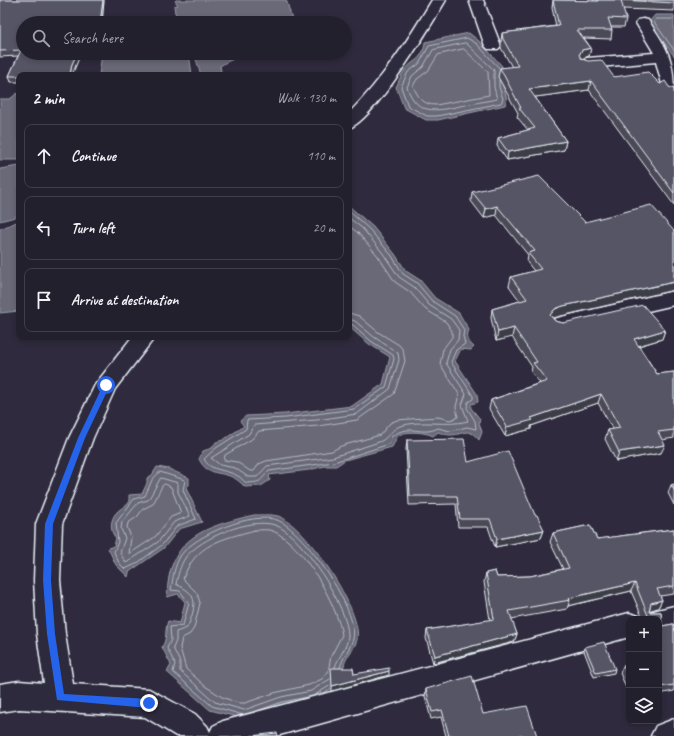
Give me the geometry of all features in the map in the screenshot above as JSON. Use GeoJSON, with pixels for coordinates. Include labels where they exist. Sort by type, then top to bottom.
{"type":"FeatureCollection","features":[{"type":"Feature","properties":{"kind":"street"},"geometry":{"type":"LineString","coordinates":[[352,120],[372,99],[417,38],[439,0]]}},
{"type":"Feature","properties":{"kind":"street"},"geometry":{"type":"LineString","coordinates":[[476,0],[493,46]]}},
{"type":"Feature","properties":{"kind":"street"},"geometry":{"type":"LineString","coordinates":[[643,22],[662,57],[671,88],[674,92]]}},
{"type":"Feature","properties":{"kind":"street"},"geometry":{"type":"LineString","coordinates":[[587,63],[662,57]]}},
{"type":"Feature","properties":{"kind":"street"},"geometry":{"type":"LineString","coordinates":[[561,324],[674,298]]}},
{"type":"Feature","properties":{"kind":"street"},"geometry":{"type":"LineString","coordinates":[[60,697],[51,634],[47,580],[49,524],[81,438],[106,385],[142,340]]}},
{"type":"Feature","properties":{"kind":"street"},"geometry":{"type":"LineString","coordinates":[[662,620],[674,618]]}},
{"type":"Feature","properties":{"kind":"street"},"geometry":{"type":"LineString","coordinates":[[223,736],[626,627]]}},
{"type":"Feature","properties":{"kind":"street"},"geometry":{"type":"LineString","coordinates":[[0,698],[19,695],[149,703],[185,724],[197,736]]}},
{"type":"Feature","properties":{"kind":"street"},"geometry":{"type":"LineString","coordinates":[[666,736],[674,734]]}},
{"type":"Feature","properties":{"kind":"water"},"geometry":{"type":"Polygon","coordinates":[[[285,0],[291,16],[178,16],[175,13],[174,6],[178,5],[175,1],[285,0]]]}},
{"type":"Feature","properties":{"kind":"water"},"geometry":{"type":"Polygon","coordinates":[[[655,15],[674,15],[674,56],[649,22],[655,15]]]}},
{"type":"Feature","properties":{"kind":"water"},"geometry":{"type":"Polygon","coordinates":[[[469,33],[479,41],[502,66],[503,86],[507,99],[505,105],[438,120],[426,120],[404,108],[396,87],[408,66],[422,53],[425,42],[469,33]]]}},
{"type":"Feature","properties":{"kind":"water"},"geometry":{"type":"Polygon","coordinates":[[[101,60],[190,60],[192,72],[99,72],[101,60]]]}},
{"type":"Feature","properties":{"kind":"water"},"geometry":{"type":"Polygon","coordinates":[[[196,60],[231,60],[220,66],[220,72],[200,72],[196,60]]]}},
{"type":"Feature","properties":{"kind":"water"},"geometry":{"type":"Polygon","coordinates":[[[16,94],[16,160],[0,160],[0,99],[10,99],[16,94]]]}},
{"type":"Feature","properties":{"kind":"water"},"geometry":{"type":"Polygon","coordinates":[[[16,166],[16,217],[0,221],[0,169],[16,166]]]}},
{"type":"Feature","properties":{"kind":"water"},"geometry":{"type":"Polygon","coordinates":[[[352,209],[373,227],[395,254],[406,271],[420,280],[435,298],[459,313],[469,330],[468,339],[474,347],[471,350],[461,349],[455,361],[477,394],[478,402],[471,404],[471,408],[480,419],[479,423],[482,432],[479,440],[469,432],[450,435],[438,432],[433,436],[422,433],[404,433],[397,437],[392,447],[345,460],[336,466],[325,466],[309,470],[269,475],[270,480],[261,486],[245,487],[234,478],[210,471],[202,464],[199,459],[203,451],[212,448],[216,442],[223,440],[244,426],[240,421],[246,416],[285,414],[352,406],[383,384],[390,357],[369,344],[352,330],[352,209]]]}},
{"type":"Feature","properties":{"kind":"water"},"geometry":{"type":"Polygon","coordinates":[[[16,222],[16,311],[0,313],[0,229],[16,222]]]}},
{"type":"Feature","properties":{"kind":"water"},"geometry":{"type":"Polygon","coordinates":[[[157,467],[169,469],[189,478],[189,485],[186,488],[202,522],[179,529],[164,548],[129,572],[128,577],[116,565],[108,548],[114,546],[116,538],[112,532],[111,524],[115,514],[129,503],[129,495],[142,494],[147,483],[147,478],[152,475],[157,467]]]}},
{"type":"Feature","properties":{"kind":"water"},"geometry":{"type":"Polygon","coordinates":[[[254,515],[278,516],[290,523],[303,535],[331,571],[352,610],[357,627],[357,640],[345,662],[341,683],[314,699],[245,719],[210,710],[167,672],[171,665],[162,647],[165,640],[168,621],[180,623],[185,602],[178,594],[167,597],[169,577],[174,561],[182,548],[192,538],[204,531],[254,515]]]}},
{"type":"Feature","properties":{"kind":"building"},"geometry":{"type":"Polygon","coordinates":[[[0,0],[103,0],[101,16],[16,16],[16,50],[0,51],[0,0]]]}},
{"type":"Feature","properties":{"kind":"building"},"geometry":{"type":"Polygon","coordinates":[[[553,0],[621,0],[626,19],[608,18],[612,30],[577,30],[591,48],[582,50],[579,55],[582,59],[588,61],[601,60],[614,77],[648,72],[660,84],[665,81],[669,87],[674,89],[674,193],[591,81],[529,89],[566,141],[508,152],[498,138],[535,128],[519,108],[521,108],[500,68],[518,66],[503,39],[502,33],[559,26],[553,0]]]}},
{"type":"Feature","properties":{"kind":"building"},"geometry":{"type":"Polygon","coordinates":[[[621,0],[674,0],[674,3],[621,0]]]}},
{"type":"Feature","properties":{"kind":"building"},"geometry":{"type":"Polygon","coordinates":[[[16,60],[74,60],[71,72],[16,72],[16,76],[9,76],[16,60]]]}},
{"type":"Feature","properties":{"kind":"building"},"geometry":{"type":"Polygon","coordinates":[[[539,176],[585,222],[651,205],[674,231],[674,282],[563,306],[555,309],[550,315],[555,321],[563,323],[643,305],[665,330],[634,339],[657,374],[674,372],[674,430],[658,432],[665,445],[619,452],[608,430],[620,428],[601,394],[531,418],[533,420],[507,427],[491,400],[547,381],[533,363],[537,362],[514,328],[498,332],[492,309],[527,299],[511,277],[541,269],[528,253],[535,251],[497,206],[486,209],[472,192],[539,176]]]}},
{"type":"Feature","properties":{"kind":"building"},"geometry":{"type":"Polygon","coordinates":[[[464,439],[468,462],[508,451],[535,515],[537,515],[544,530],[497,539],[490,519],[460,519],[457,496],[410,496],[407,440],[464,439]]]}},
{"type":"Feature","properties":{"kind":"building"},"geometry":{"type":"Polygon","coordinates":[[[590,525],[597,539],[674,529],[674,586],[657,589],[662,600],[651,603],[649,612],[661,612],[661,616],[648,616],[635,583],[569,598],[570,600],[509,611],[517,634],[435,656],[427,630],[494,619],[486,573],[495,571],[497,577],[530,576],[569,568],[553,533],[590,525]]]}},
{"type":"Feature","properties":{"kind":"building"},"geometry":{"type":"Polygon","coordinates":[[[673,624],[674,626],[674,685],[662,687],[662,626],[673,624]]]}},
{"type":"Feature","properties":{"kind":"building"},"geometry":{"type":"Polygon","coordinates":[[[604,642],[615,669],[596,673],[585,647],[604,642]]]}},
{"type":"Feature","properties":{"kind":"building"},"geometry":{"type":"Polygon","coordinates":[[[623,666],[626,666],[626,672],[623,666]]]}},
{"type":"Feature","properties":{"kind":"building"},"geometry":{"type":"Polygon","coordinates":[[[331,668],[353,668],[354,674],[389,668],[389,671],[332,686],[331,668]]]}},
{"type":"Feature","properties":{"kind":"building"},"geometry":{"type":"Polygon","coordinates":[[[472,676],[483,714],[527,706],[537,736],[449,736],[442,710],[432,712],[426,689],[472,676]]]}},
{"type":"Feature","properties":{"kind":"building"},"geometry":{"type":"Polygon","coordinates":[[[277,733],[278,736],[251,736],[277,733]]]}},
{"type":"Feature","properties":{"kind":"route"},"geometry":{"type":"LineString","coordinates":[[106,385],[81,438],[49,524],[47,580],[51,634],[60,697],[149,703]]}}]}
